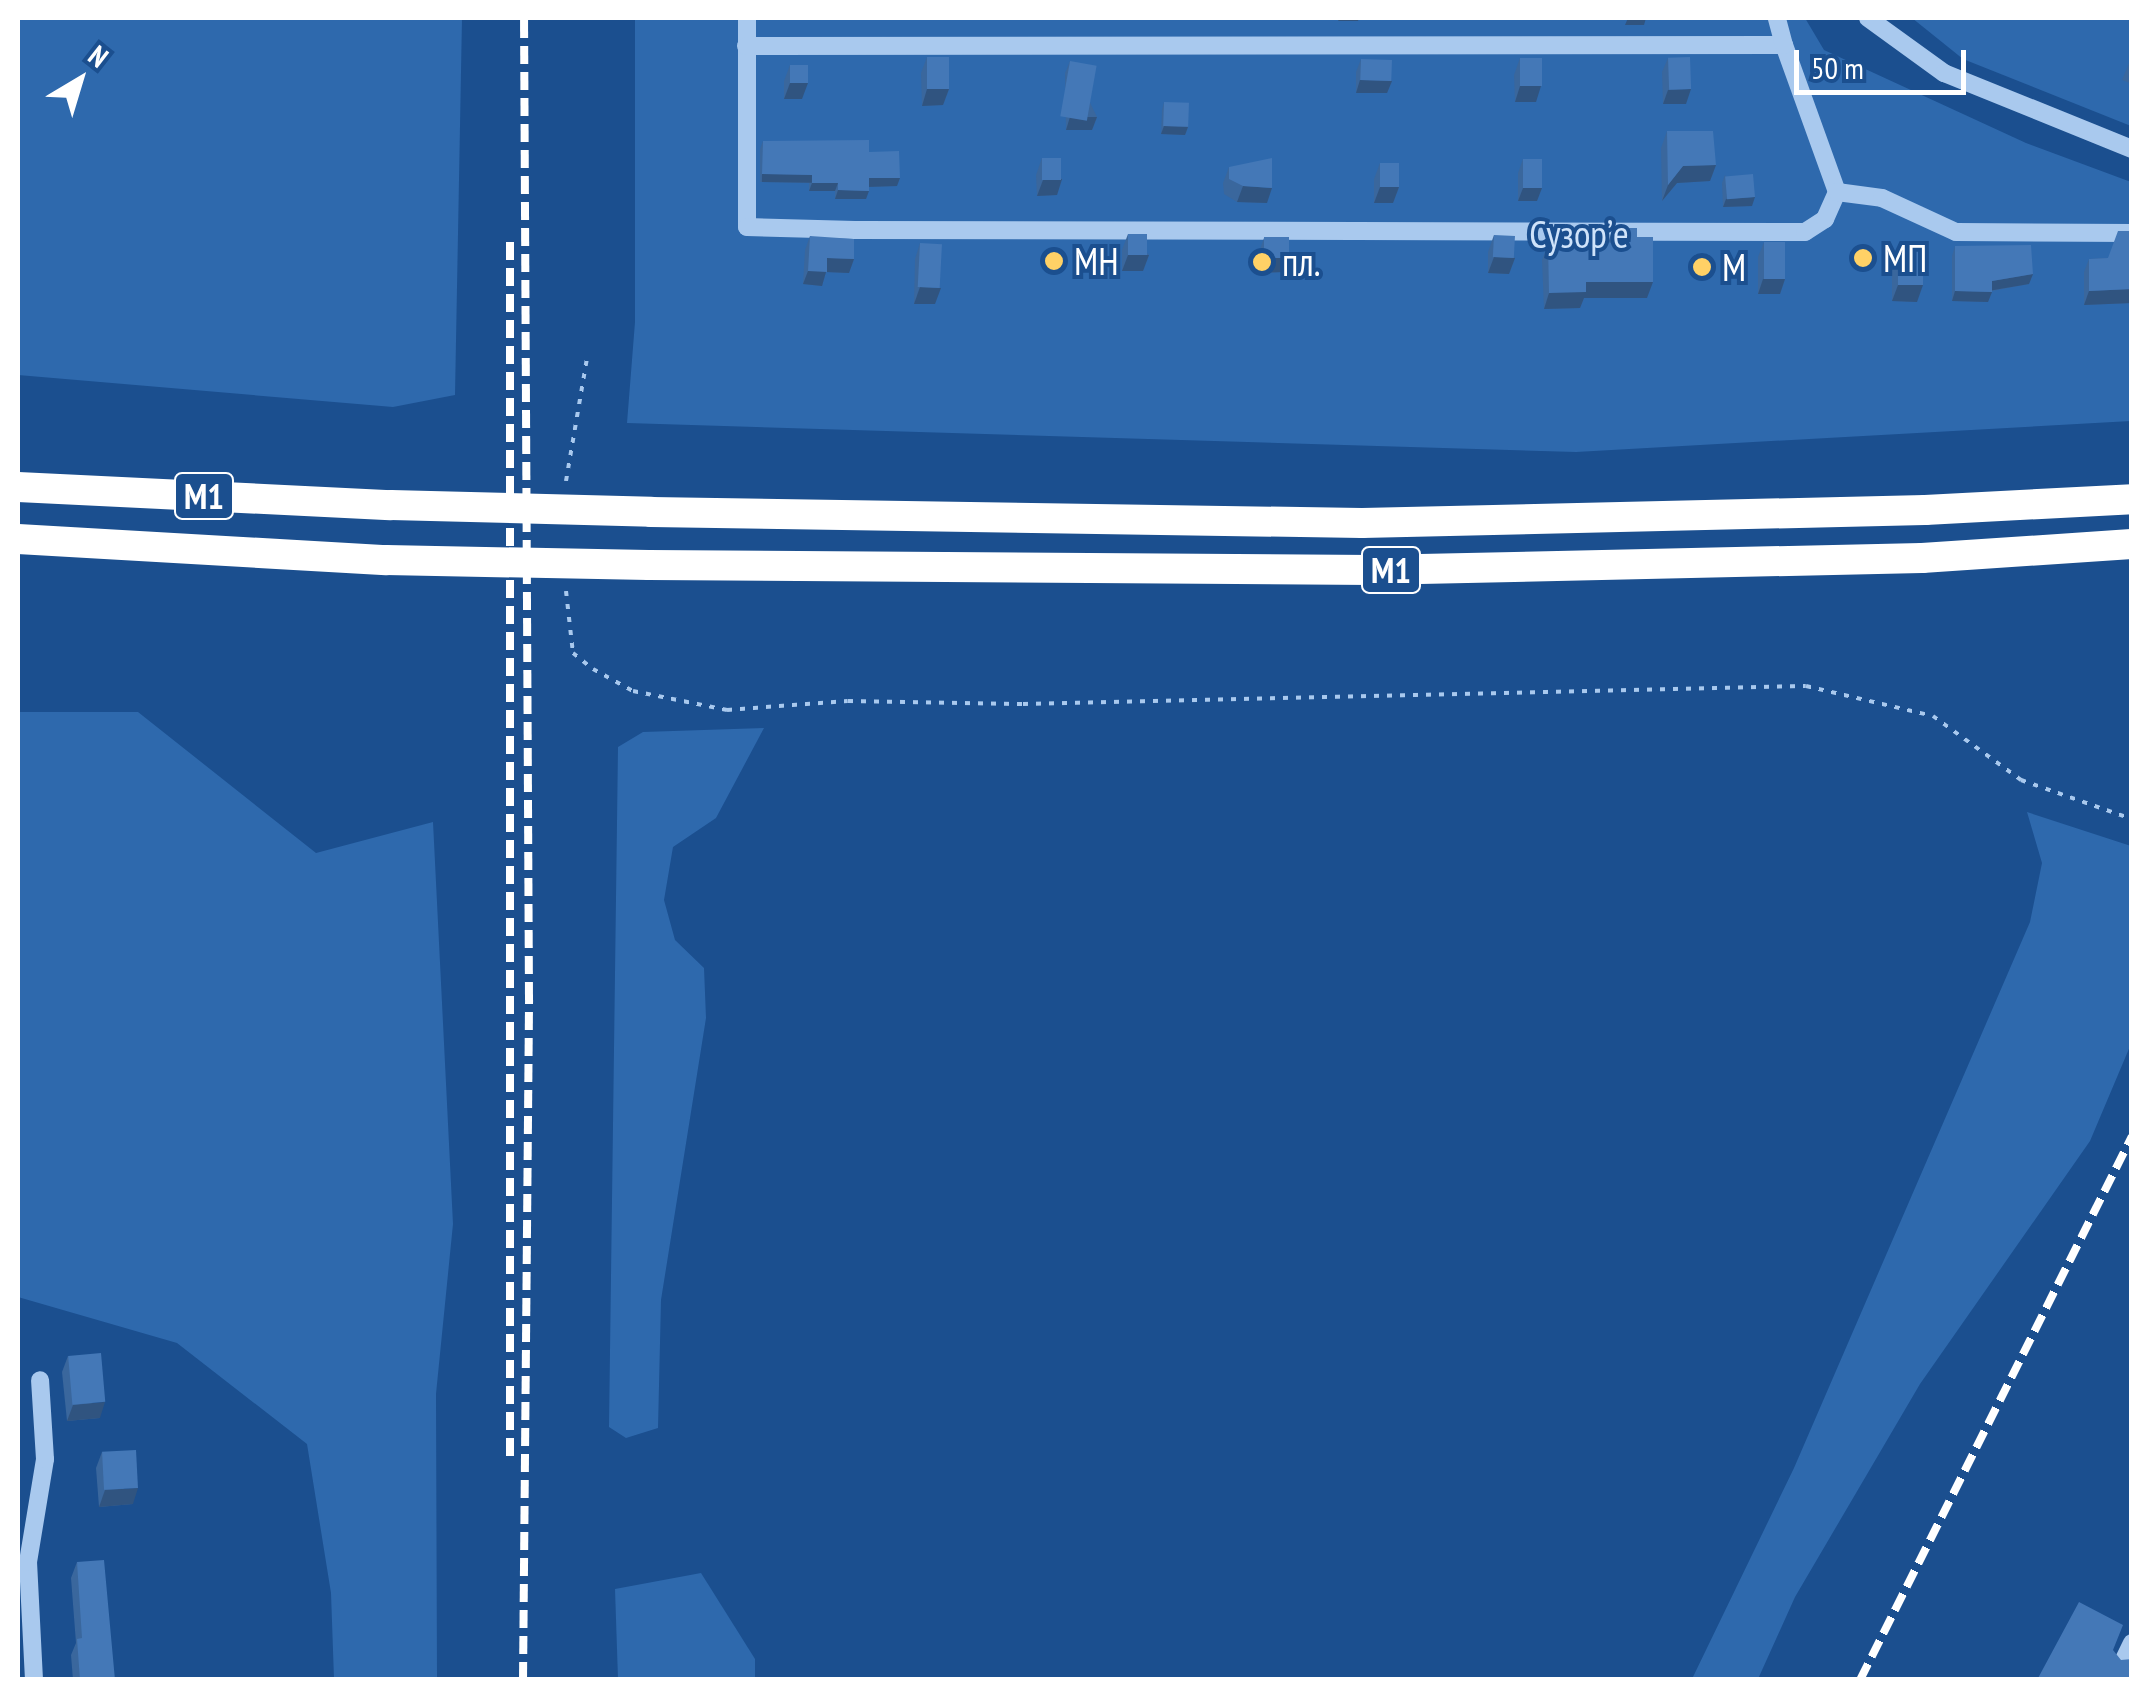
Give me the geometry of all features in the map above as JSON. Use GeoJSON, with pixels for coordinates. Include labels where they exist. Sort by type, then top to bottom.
{"type":"FeatureCollection","features":[{"type":"Feature","properties":{"kind":"highway","name":"М1"},"geometry":{"type":"LineString","coordinates":[[18,487],[652,512],[1362,523],[1925,510],[2132,499]]}},
{"type":"Feature","properties":{"kind":"highway","name":"М1"},"geometry":{"type":"LineString","coordinates":[[18,539],[386,560],[1373,570],[1922,558],[2132,544]]}},
{"type":"Feature","properties":{"kind":"street"},"geometry":{"type":"LineString","coordinates":[[747,18],[746,226],[1805,232],[1825,219],[1838,192],[1816,119],[1784,45],[1777,18]]}},
{"type":"Feature","properties":{"kind":"street"},"geometry":{"type":"LineString","coordinates":[[1868,18],[1944,73],[2132,149]]}},
{"type":"Feature","properties":{"kind":"street"},"geometry":{"type":"LineString","coordinates":[[746,46],[1784,45]]}},
{"type":"Feature","properties":{"kind":"street"},"geometry":{"type":"LineString","coordinates":[[1838,192],[1882,198],[1956,232],[2132,233]]}},
{"type":"Feature","properties":{"kind":"street"},"geometry":{"type":"LineString","coordinates":[[34,1680],[23,1560],[45,1459],[40,1380]]}},
{"type":"Feature","properties":{"kind":"street"},"geometry":{"type":"LineString","coordinates":[[2114,1680],[2132,1642]]}},
{"type":"Feature","properties":{"kind":"path"},"geometry":{"type":"LineString","coordinates":[[566,491],[587,358]]}},
{"type":"Feature","properties":{"kind":"path"},"geometry":{"type":"LineString","coordinates":[[566,584],[573,653],[593,669],[633,691],[726,710],[848,701],[1023,704],[1806,686],[1932,716],[2021,780],[2132,819]]}},
{"type":"Feature","properties":{"kind":"green space"},"geometry":{"type":"Polygon","coordinates":[[[18,18],[462,18],[455,395],[393,407],[18,375],[18,18]]]}},
{"type":"Feature","properties":{"kind":"green space","name":"Сузорʼе"},"geometry":{"type":"Polygon","coordinates":[[[635,18],[1805,18],[1824,50],[2026,143],[2131,182],[2131,421],[1576,452],[627,423],[635,322],[635,18]]]}},
{"type":"Feature","properties":{"kind":"green space"},"geometry":{"type":"Polygon","coordinates":[[[1912,18],[2131,18],[2131,126],[1963,59],[1912,18]]]}},
{"type":"Feature","properties":{"kind":"green space"},"geometry":{"type":"Polygon","coordinates":[[[18,712],[138,712],[316,853],[433,822],[453,1224],[436,1394],[437,1679],[334,1679],[331,1593],[307,1444],[177,1343],[18,1297],[18,712]]]}},
{"type":"Feature","properties":{"kind":"green space"},"geometry":{"type":"Polygon","coordinates":[[[764,728],[716,818],[673,847],[664,900],[675,940],[704,968],[706,1018],[661,1300],[658,1428],[626,1438],[609,1427],[618,747],[643,732],[764,728]]]}},
{"type":"Feature","properties":{"kind":"green space"},"geometry":{"type":"Polygon","coordinates":[[[2027,812],[2131,846],[2131,1044],[2090,1141],[1920,1384],[1795,1597],[1758,1679],[1692,1679],[1794,1468],[2030,922],[2042,863],[2027,812]]]}},
{"type":"Feature","properties":{"kind":"green space"},"geometry":{"type":"Polygon","coordinates":[[[701,1573],[755,1659],[755,1679],[618,1679],[615,1589],[701,1573]]]}},
{"type":"Feature","properties":{"kind":"building"},"geometry":{"type":"Polygon","coordinates":[[[927,57],[949,57],[949,89],[927,89],[927,57]]]}},
{"type":"Feature","properties":{"kind":"building"},"geometry":{"type":"Polygon","coordinates":[[[1690,57],[1691,89],[1669,90],[1668,58],[1690,57]]]}},
{"type":"Feature","properties":{"kind":"building"},"geometry":{"type":"Polygon","coordinates":[[[1520,58],[1542,58],[1542,86],[1520,86],[1520,58]]]}},
{"type":"Feature","properties":{"kind":"building"},"geometry":{"type":"Polygon","coordinates":[[[1361,59],[1392,60],[1391,81],[1360,80],[1361,59]]]}},
{"type":"Feature","properties":{"kind":"building"},"geometry":{"type":"Polygon","coordinates":[[[1070,61],[1097,66],[1087,121],[1060,116],[1070,61]]]}},
{"type":"Feature","properties":{"kind":"building"},"geometry":{"type":"Polygon","coordinates":[[[790,65],[808,65],[808,83],[790,83],[790,65]]]}},
{"type":"Feature","properties":{"kind":"building"},"geometry":{"type":"Polygon","coordinates":[[[1164,102],[1189,103],[1188,127],[1163,126],[1164,102]]]}},
{"type":"Feature","properties":{"kind":"building"},"geometry":{"type":"Polygon","coordinates":[[[1667,131],[1713,131],[1716,165],[1683,166],[1668,185],[1667,131]]]}},
{"type":"Feature","properties":{"kind":"building"},"geometry":{"type":"Polygon","coordinates":[[[869,140],[869,152],[899,151],[900,178],[869,178],[869,191],[838,190],[838,183],[812,183],[812,175],[762,174],[763,141],[869,140]]]}},
{"type":"Feature","properties":{"kind":"building"},"geometry":{"type":"Polygon","coordinates":[[[1042,158],[1061,158],[1061,180],[1042,180],[1042,158]]]}},
{"type":"Feature","properties":{"kind":"building"},"geometry":{"type":"Polygon","coordinates":[[[1272,158],[1272,188],[1243,186],[1229,179],[1229,167],[1272,158]]]}},
{"type":"Feature","properties":{"kind":"building"},"geometry":{"type":"Polygon","coordinates":[[[1523,159],[1542,159],[1542,188],[1523,188],[1523,159]]]}},
{"type":"Feature","properties":{"kind":"building"},"geometry":{"type":"Polygon","coordinates":[[[1380,163],[1399,163],[1399,187],[1380,187],[1380,163]]]}},
{"type":"Feature","properties":{"kind":"building"},"geometry":{"type":"Polygon","coordinates":[[[1753,174],[1755,197],[1727,199],[1725,176],[1753,174]]]}},
{"type":"Feature","properties":{"kind":"building"},"geometry":{"type":"Polygon","coordinates":[[[1613,228],[1637,228],[1637,237],[1653,237],[1653,282],[1586,282],[1586,292],[1549,293],[1548,244],[1559,244],[1558,236],[1613,243],[1613,228]]]}},
{"type":"Feature","properties":{"kind":"building"},"geometry":{"type":"Polygon","coordinates":[[[2118,231],[2132,231],[2132,289],[2089,291],[2089,259],[2108,258],[2118,231]]]}},
{"type":"Feature","properties":{"kind":"building"},"geometry":{"type":"Polygon","coordinates":[[[1128,234],[1147,234],[1147,255],[1128,255],[1128,234]]]}},
{"type":"Feature","properties":{"kind":"building"},"geometry":{"type":"Polygon","coordinates":[[[1494,235],[1515,236],[1514,258],[1493,257],[1494,235]]]}},
{"type":"Feature","properties":{"kind":"building"},"geometry":{"type":"Polygon","coordinates":[[[810,236],[854,239],[854,259],[827,258],[827,272],[808,271],[810,236]]]}},
{"type":"Feature","properties":{"kind":"building"},"geometry":{"type":"Polygon","coordinates":[[[1264,237],[1289,237],[1289,258],[1264,258],[1264,237]]]}},
{"type":"Feature","properties":{"kind":"building"},"geometry":{"type":"Polygon","coordinates":[[[1764,242],[1785,242],[1785,279],[1764,279],[1764,242]]]}},
{"type":"Feature","properties":{"kind":"building"},"geometry":{"type":"Polygon","coordinates":[[[920,243],[942,244],[940,288],[918,287],[920,243]]]}},
{"type":"Feature","properties":{"kind":"building"},"geometry":{"type":"Polygon","coordinates":[[[2031,245],[2033,274],[1992,281],[1992,292],[1955,291],[1955,246],[2031,245]]]}},
{"type":"Feature","properties":{"kind":"building"},"geometry":{"type":"Polygon","coordinates":[[[1898,250],[1923,250],[1923,285],[1898,285],[1898,250]]]}},
{"type":"Feature","properties":{"kind":"building"},"geometry":{"type":"Polygon","coordinates":[[[101,1353],[105,1402],[72,1405],[68,1356],[101,1353]]]}},
{"type":"Feature","properties":{"kind":"building"},"geometry":{"type":"Polygon","coordinates":[[[136,1450],[138,1488],[104,1490],[102,1452],[136,1450]]]}},
{"type":"Feature","properties":{"kind":"building"},"geometry":{"type":"Polygon","coordinates":[[[104,1560],[115,1680],[80,1680],[77,1639],[82,1638],[77,1562],[104,1560]]]}},
{"type":"Feature","properties":{"kind":"building"},"geometry":{"type":"Polygon","coordinates":[[[2079,1602],[2123,1625],[2113,1650],[2121,1660],[2132,1659],[2132,1680],[2037,1680],[2079,1602]]]}},
{"type":"Feature","properties":{"kind":"railway"},"geometry":{"type":"LineString","coordinates":[[523,1680],[529,1000],[524,18]]}},
{"type":"Feature","properties":{"kind":"railway"},"geometry":{"type":"LineString","coordinates":[[510,242],[510,1462]]}},
{"type":"Feature","properties":{"kind":"railway"},"geometry":{"type":"LineString","coordinates":[[1860,1680],[2132,1136]]}},
{"type":"Feature","properties":{"kind":"place","name":"МП"},"geometry":{"type":"Point","coordinates":[1863,258]}},
{"type":"Feature","properties":{"kind":"place","name":"МН"},"geometry":{"type":"Point","coordinates":[1054,261]}},
{"type":"Feature","properties":{"kind":"place","name":"пл."},"geometry":{"type":"Point","coordinates":[1262,262]}},
{"type":"Feature","properties":{"kind":"place","name":"М"},"geometry":{"type":"Point","coordinates":[1702,267]}}]}
